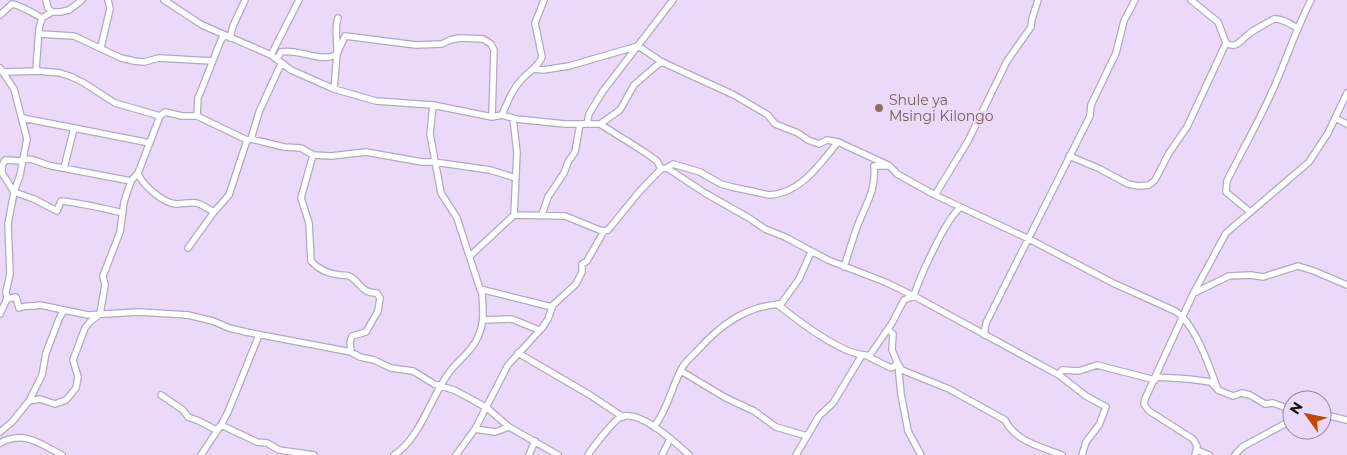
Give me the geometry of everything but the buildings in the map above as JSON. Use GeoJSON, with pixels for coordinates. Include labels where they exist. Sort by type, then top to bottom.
{"type":"FeatureCollection","features":[{"type":"Feature","properties":{"kind":"street"},"geometry":{"type":"LineString","coordinates":[[46,0],[48,8],[52,12]]}},
{"type":"Feature","properties":{"kind":"street"},"geometry":{"type":"LineString","coordinates":[[39,71],[36,68],[42,18],[52,12],[69,10],[82,0]]}},
{"type":"Feature","properties":{"kind":"street"},"geometry":{"type":"LineString","coordinates":[[101,48],[110,9],[108,0]]}},
{"type":"Feature","properties":{"kind":"street"},"geometry":{"type":"LineString","coordinates":[[164,0],[202,26],[271,55],[306,78],[334,89],[376,101],[433,105],[492,117],[502,115],[512,119],[600,124],[658,161],[664,169],[765,229],[844,267],[885,282],[914,296],[1059,375],[1086,396],[1106,407],[1100,425],[1086,442],[1082,455]]}},
{"type":"Feature","properties":{"kind":"street"},"geometry":{"type":"LineString","coordinates":[[228,37],[245,0]]}},
{"type":"Feature","properties":{"kind":"street"},"geometry":{"type":"LineString","coordinates":[[271,55],[299,0]]}},
{"type":"Feature","properties":{"kind":"street"},"geometry":{"type":"LineString","coordinates":[[502,115],[508,100],[520,82],[542,57],[535,23],[544,0]]}},
{"type":"Feature","properties":{"kind":"street"},"geometry":{"type":"LineString","coordinates":[[542,214],[548,197],[575,152],[584,124],[603,91],[673,0]]}},
{"type":"Feature","properties":{"kind":"street"},"geometry":{"type":"LineString","coordinates":[[935,195],[968,141],[1007,61],[1031,27],[1038,0]]}},
{"type":"Feature","properties":{"kind":"street"},"geometry":{"type":"LineString","coordinates":[[984,335],[986,323],[1090,116],[1091,105],[1116,53],[1124,21],[1135,0]]}},
{"type":"Feature","properties":{"kind":"street"},"geometry":{"type":"LineString","coordinates":[[1191,0],[1218,22],[1226,43],[1231,46],[1275,19],[1283,20],[1297,28]]}},
{"type":"Feature","properties":{"kind":"street"},"geometry":{"type":"LineString","coordinates":[[1250,212],[1226,192],[1225,186],[1269,98],[1310,0]]}},
{"type":"Feature","properties":{"kind":"street"},"geometry":{"type":"LineString","coordinates":[[0,15],[12,4],[23,7],[42,18]]}},
{"type":"Feature","properties":{"kind":"street"},"geometry":{"type":"LineString","coordinates":[[334,89],[338,44],[336,25],[338,18]]}},
{"type":"Feature","properties":{"kind":"street"},"geometry":{"type":"LineString","coordinates":[[39,34],[74,36],[121,58],[140,62],[159,58],[212,61]]}},
{"type":"Feature","properties":{"kind":"street"},"geometry":{"type":"LineString","coordinates":[[277,59],[280,52],[287,51],[332,57],[337,54],[344,37],[347,35],[416,45],[442,44],[460,38],[483,39],[491,44],[494,50],[492,117]]}},
{"type":"Feature","properties":{"kind":"street"},"geometry":{"type":"LineString","coordinates":[[197,116],[198,98],[212,61],[222,38],[228,37]]}},
{"type":"Feature","properties":{"kind":"street"},"geometry":{"type":"LineString","coordinates":[[1069,156],[1098,168],[1128,184],[1138,186],[1149,185],[1155,180],[1169,153],[1187,127],[1226,43]]}},
{"type":"Feature","properties":{"kind":"street"},"geometry":{"type":"LineString","coordinates":[[534,68],[542,70],[569,66],[638,46],[662,62],[768,114],[775,124],[819,144],[827,140],[838,142],[890,166],[897,174],[960,208],[1029,239],[1113,283],[1175,311],[1183,317],[1196,337],[1209,364],[1218,390]]}},
{"type":"Feature","properties":{"kind":"street"},"geometry":{"type":"LineString","coordinates":[[600,124],[620,110],[634,85],[662,62]]}},
{"type":"Feature","properties":{"kind":"street"},"geometry":{"type":"LineString","coordinates":[[188,248],[230,193],[259,112],[280,66],[284,64]]}},
{"type":"Feature","properties":{"kind":"street"},"geometry":{"type":"LineString","coordinates":[[2,70],[59,73],[84,83],[115,103],[160,116]]}},
{"type":"Feature","properties":{"kind":"street"},"geometry":{"type":"LineString","coordinates":[[0,314],[10,274],[8,224],[27,138],[14,89],[2,70]]}},
{"type":"Feature","properties":{"kind":"street"},"geometry":{"type":"LineString","coordinates":[[1209,455],[1196,452],[1193,439],[1149,411],[1144,404],[1194,293],[1226,233],[1309,162],[1335,118],[1347,93]]}},
{"type":"Feature","properties":{"kind":"street"},"geometry":{"type":"LineString","coordinates":[[394,455],[402,450],[416,431],[439,386],[477,339],[484,320],[482,293],[458,218],[441,193],[430,134],[433,105]]}},
{"type":"Feature","properties":{"kind":"street"},"geometry":{"type":"LineString","coordinates":[[29,401],[40,399],[55,404],[66,400],[73,394],[78,381],[73,360],[85,328],[100,314],[105,285],[103,276],[120,232],[124,202],[132,181],[138,173],[160,116],[165,112],[182,116],[197,116],[249,139],[284,147],[301,148],[313,155],[331,156],[366,152],[408,160],[490,170],[516,178]]}},
{"type":"Feature","properties":{"kind":"street"},"geometry":{"type":"LineString","coordinates":[[22,118],[150,142]]}},
{"type":"Feature","properties":{"kind":"street"},"geometry":{"type":"LineString","coordinates":[[1335,118],[1347,124]]}},
{"type":"Feature","properties":{"kind":"street"},"geometry":{"type":"LineString","coordinates":[[512,119],[517,152],[514,215]]}},
{"type":"Feature","properties":{"kind":"street"},"geometry":{"type":"LineString","coordinates":[[64,168],[74,128]]}},
{"type":"Feature","properties":{"kind":"street"},"geometry":{"type":"LineString","coordinates":[[470,256],[514,215],[542,214],[566,216],[604,231],[610,229],[639,192],[664,169],[673,164],[700,172],[721,184],[776,195],[800,184],[838,142]]}},
{"type":"Feature","properties":{"kind":"street"},"geometry":{"type":"LineString","coordinates":[[313,155],[300,198],[309,223],[311,261],[315,266],[327,272],[351,277],[360,288],[378,293],[380,298],[378,311],[366,332],[352,336],[350,342],[351,352]]}},
{"type":"Feature","properties":{"kind":"street"},"geometry":{"type":"LineString","coordinates":[[123,213],[91,205],[83,206],[61,201],[57,211],[34,199],[14,192],[2,172],[3,163],[6,160],[31,158],[44,165],[132,181]]}},
{"type":"Feature","properties":{"kind":"street"},"geometry":{"type":"LineString","coordinates":[[844,267],[858,225],[873,191],[874,166],[890,166]]}},
{"type":"Feature","properties":{"kind":"street"},"geometry":{"type":"LineString","coordinates":[[138,173],[146,186],[171,202],[176,204],[197,203],[214,212]]}},
{"type":"Feature","properties":{"kind":"street"},"geometry":{"type":"LineString","coordinates":[[864,355],[871,355],[904,300],[914,296],[946,225],[954,212],[960,208]]}},
{"type":"Feature","properties":{"kind":"street"},"geometry":{"type":"LineString","coordinates":[[456,455],[475,429],[487,408],[504,371],[548,319],[552,307],[576,284],[582,272],[582,264],[587,262],[604,231]]}},
{"type":"Feature","properties":{"kind":"street"},"geometry":{"type":"LineString","coordinates":[[654,427],[665,411],[681,371],[712,334],[728,322],[753,309],[781,304],[799,279],[811,252],[813,253]]}},
{"type":"Feature","properties":{"kind":"street"},"geometry":{"type":"LineString","coordinates":[[1194,293],[1229,276],[1251,275],[1262,277],[1298,266],[1347,285]]}},
{"type":"Feature","properties":{"kind":"street"},"geometry":{"type":"LineString","coordinates":[[480,289],[552,307]]}},
{"type":"Feature","properties":{"kind":"street"},"geometry":{"type":"LineString","coordinates":[[4,298],[16,298],[19,308],[26,305],[32,307],[40,305],[79,314],[139,312],[188,315],[259,335],[351,352],[391,368],[413,371],[439,386],[454,390],[487,408],[509,427],[535,440],[558,455]]}},
{"type":"Feature","properties":{"kind":"street"},"geometry":{"type":"LineString","coordinates":[[777,304],[838,346],[864,355],[891,368],[898,364]]}},
{"type":"Feature","properties":{"kind":"street"},"geometry":{"type":"LineString","coordinates":[[62,455],[26,437],[13,438],[1,442],[0,432],[12,422],[29,401],[44,370],[47,350],[64,310]]}},
{"type":"Feature","properties":{"kind":"street"},"geometry":{"type":"LineString","coordinates":[[484,320],[512,319],[539,330]]}},
{"type":"Feature","properties":{"kind":"street"},"geometry":{"type":"LineString","coordinates":[[888,329],[893,334],[892,350],[902,370],[942,385],[1005,420],[1009,429],[1026,441],[1062,455]]}},
{"type":"Feature","properties":{"kind":"street"},"geometry":{"type":"LineString","coordinates":[[201,455],[221,425],[259,335]]}},
{"type":"Feature","properties":{"kind":"street"},"geometry":{"type":"LineString","coordinates":[[518,353],[590,395],[622,417]]}},
{"type":"Feature","properties":{"kind":"street"},"geometry":{"type":"LineString","coordinates":[[796,455],[819,416],[832,403],[864,355]]}},
{"type":"Feature","properties":{"kind":"street"},"geometry":{"type":"LineString","coordinates":[[898,364],[908,431],[921,455]]}},
{"type":"Feature","properties":{"kind":"street"},"geometry":{"type":"LineString","coordinates":[[1059,375],[1062,370],[1079,371],[1097,365],[1155,378],[1211,382],[1218,390],[1234,396],[1242,393],[1250,395],[1264,404],[1273,403],[1282,406]]}},
{"type":"Feature","properties":{"kind":"street"},"geometry":{"type":"LineString","coordinates":[[681,371],[726,398],[754,412],[776,427],[808,436]]}},
{"type":"Feature","properties":{"kind":"street"},"geometry":{"type":"LineString","coordinates":[[161,395],[183,410],[188,418],[199,421],[216,430],[221,425]]}},
{"type":"Feature","properties":{"kind":"street"},"geometry":{"type":"LineString","coordinates":[[588,455],[617,420],[627,416],[642,419],[689,455]]}},
{"type":"Feature","properties":{"kind":"street"},"geometry":{"type":"LineString","coordinates":[[1332,416],[1347,420]]}},
{"type":"Feature","properties":{"kind":"street"},"geometry":{"type":"LineString","coordinates":[[221,425],[257,442],[267,443],[279,450],[314,455]]}},
{"type":"Feature","properties":{"kind":"street"},"geometry":{"type":"LineString","coordinates":[[1235,455],[1242,447],[1282,425]]}},
{"type":"Feature","properties":{"kind":"street"},"geometry":{"type":"LineString","coordinates":[[475,429],[495,432],[509,427]]}},
{"type":"Feature","properties":{"kind":"street"},"geometry":{"type":"LineString","coordinates":[[662,455],[670,439]]}},
{"type":"Feature","properties":{"kind":"street"},"geometry":{"type":"LineString","coordinates":[[529,455],[535,440]]}},
{"type":"Feature","properties":{"kind":"place","name":"Shule ya Msingi Kilongo"},"geometry":{"type":"Point","coordinates":[879,108]}}]}
